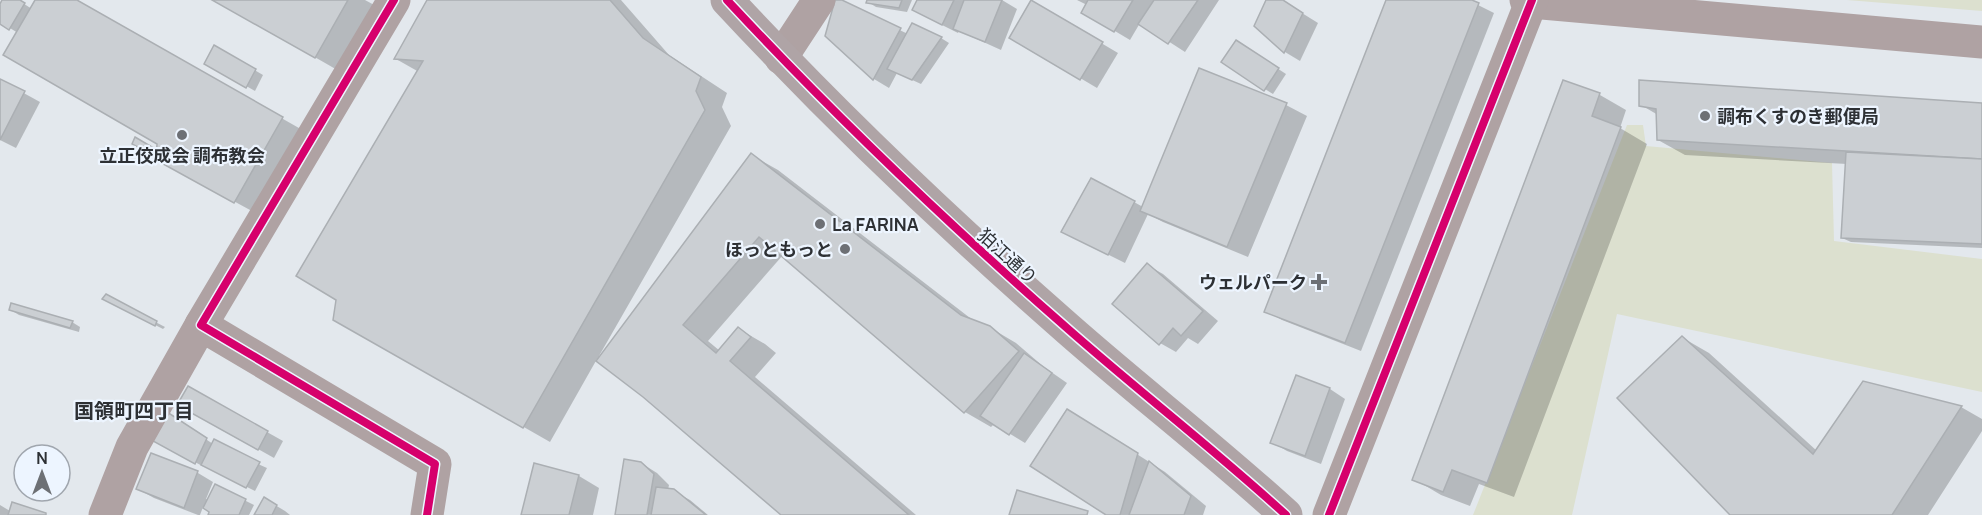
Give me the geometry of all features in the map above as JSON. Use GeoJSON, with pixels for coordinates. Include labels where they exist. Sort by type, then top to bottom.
{"type":"FeatureCollection","features":[{"type":"Feature","properties":{"kind":"main road","name":"狛江通り"},"geometry":{"type":"LineString","coordinates":[[727,0],[781,58],[931,206],[1051,315],[1286,515]]}},
{"type":"Feature","properties":{"kind":"street"},"geometry":{"type":"LineString","coordinates":[[105,515],[132,447],[201,325],[394,0]]}},
{"type":"Feature","properties":{"kind":"street"},"geometry":{"type":"LineString","coordinates":[[781,58],[819,0]]}},
{"type":"Feature","properties":{"kind":"street"},"geometry":{"type":"LineString","coordinates":[[1329,515],[1530,1],[1982,42]]}},
{"type":"Feature","properties":{"kind":"street"},"geometry":{"type":"LineString","coordinates":[[201,325],[435,464],[427,515]]}},
{"type":"Feature","properties":{"kind":"green space"},"geometry":{"type":"Polygon","coordinates":[[[1847,0],[1982,0],[1982,11],[1847,0]]]}},
{"type":"Feature","properties":{"kind":"green space"},"geometry":{"type":"Polygon","coordinates":[[[1627,125],[1643,125],[1646,146],[1832,163],[1834,241],[1982,259],[1982,392],[1617,314],[1572,515],[1473,515],[1627,125]]]}},
{"type":"Feature","properties":{"kind":"building"},"geometry":{"type":"Polygon","coordinates":[[[2,0],[20,0],[25,3],[9,30],[0,24],[2,0]]]}},
{"type":"Feature","properties":{"kind":"building"},"geometry":{"type":"Polygon","coordinates":[[[35,0],[77,0],[283,117],[234,203],[156,160],[157,144],[3,55],[35,0]]]}},
{"type":"Feature","properties":{"kind":"building"},"geometry":{"type":"Polygon","coordinates":[[[212,0],[348,0],[315,58],[212,0]]]}},
{"type":"Feature","properties":{"kind":"building"},"geometry":{"type":"Polygon","coordinates":[[[427,0],[610,0],[643,38],[701,77],[696,91],[705,110],[523,428],[333,320],[336,300],[296,276],[423,61],[394,59],[427,0]]]}},
{"type":"Feature","properties":{"kind":"building"},"geometry":{"type":"Polygon","coordinates":[[[835,0],[842,0],[901,28],[873,80],[825,36],[835,0]]]}},
{"type":"Feature","properties":{"kind":"building"},"geometry":{"type":"Polygon","coordinates":[[[867,0],[902,0],[899,8],[866,3],[867,0]]]}},
{"type":"Feature","properties":{"kind":"building"},"geometry":{"type":"Polygon","coordinates":[[[917,0],[954,0],[942,25],[912,10],[917,0]]]}},
{"type":"Feature","properties":{"kind":"building"},"geometry":{"type":"Polygon","coordinates":[[[964,0],[1002,0],[985,42],[953,29],[964,0]]]}},
{"type":"Feature","properties":{"kind":"building"},"geometry":{"type":"Polygon","coordinates":[[[1031,0],[1103,42],[1080,80],[1009,38],[1031,0]]]}},
{"type":"Feature","properties":{"kind":"building"},"geometry":{"type":"Polygon","coordinates":[[[1088,0],[1133,0],[1114,32],[1081,13],[1088,0]]]}},
{"type":"Feature","properties":{"kind":"building"},"geometry":{"type":"Polygon","coordinates":[[[1154,0],[1198,0],[1168,44],[1138,24],[1154,0]]]}},
{"type":"Feature","properties":{"kind":"building"},"geometry":{"type":"Polygon","coordinates":[[[1266,0],[1283,0],[1303,13],[1284,53],[1254,26],[1266,0]]]}},
{"type":"Feature","properties":{"kind":"building"},"geometry":{"type":"Polygon","coordinates":[[[1386,0],[1472,0],[1479,3],[1345,343],[1264,312],[1386,0]]]}},
{"type":"Feature","properties":{"kind":"building"},"geometry":{"type":"Polygon","coordinates":[[[912,23],[942,37],[912,80],[887,69],[912,23]]]}},
{"type":"Feature","properties":{"kind":"building"},"geometry":{"type":"Polygon","coordinates":[[[1236,40],[1279,68],[1264,91],[1221,62],[1236,40]]]}},
{"type":"Feature","properties":{"kind":"building"},"geometry":{"type":"Polygon","coordinates":[[[214,45],[256,69],[246,88],[204,64],[214,45]]]}},
{"type":"Feature","properties":{"kind":"building"},"geometry":{"type":"Polygon","coordinates":[[[1199,68],[1287,103],[1227,247],[1140,211],[1199,68]]]}},
{"type":"Feature","properties":{"kind":"building"},"geometry":{"type":"Polygon","coordinates":[[[0,79],[25,91],[0,140],[0,79]]]}},
{"type":"Feature","properties":{"kind":"building"},"geometry":{"type":"Polygon","coordinates":[[[1563,80],[1600,93],[1592,116],[1621,127],[1487,483],[1452,470],[1443,492],[1412,480],[1563,80]]]}},
{"type":"Feature","properties":{"kind":"building"},"geometry":{"type":"Polygon","coordinates":[[[1639,80],[1982,103],[1982,159],[1657,140],[1656,109],[1639,106],[1639,80]]]}},
{"type":"Feature","properties":{"kind":"building"},"geometry":{"type":"Polygon","coordinates":[[[135,137],[152,147],[145,151],[132,144],[135,137]]]}},
{"type":"Feature","properties":{"kind":"building"},"geometry":{"type":"Polygon","coordinates":[[[1846,152],[1982,159],[1982,244],[1841,238],[1846,152]]]}},
{"type":"Feature","properties":{"kind":"building"},"geometry":{"type":"Polygon","coordinates":[[[751,153],[961,315],[990,326],[1019,351],[964,413],[759,237],[683,325],[716,353],[738,327],[751,337],[730,361],[909,515],[781,515],[643,397],[596,361],[751,153]]]}},
{"type":"Feature","properties":{"kind":"building"},"geometry":{"type":"Polygon","coordinates":[[[1091,178],[1135,201],[1108,255],[1061,232],[1091,178]]]}},
{"type":"Feature","properties":{"kind":"building"},"geometry":{"type":"Polygon","coordinates":[[[1147,263],[1203,311],[1181,336],[1173,328],[1159,345],[1112,304],[1147,263]]]}},
{"type":"Feature","properties":{"kind":"building"},"geometry":{"type":"Polygon","coordinates":[[[106,294],[157,321],[155,326],[102,299],[106,294]]]}},
{"type":"Feature","properties":{"kind":"building"},"geometry":{"type":"Polygon","coordinates":[[[11,303],[73,321],[70,328],[9,310],[11,303]]]}},
{"type":"Feature","properties":{"kind":"building"},"geometry":{"type":"Polygon","coordinates":[[[1682,336],[1813,454],[1863,381],[1962,406],[1892,515],[1730,515],[1617,398],[1682,336]]]}},
{"type":"Feature","properties":{"kind":"building"},"geometry":{"type":"Polygon","coordinates":[[[1024,353],[1052,373],[1009,435],[980,416],[1024,353]]]}},
{"type":"Feature","properties":{"kind":"building"},"geometry":{"type":"Polygon","coordinates":[[[1296,375],[1330,388],[1305,456],[1270,443],[1296,375]]]}},
{"type":"Feature","properties":{"kind":"building"},"geometry":{"type":"Polygon","coordinates":[[[188,386],[268,431],[258,450],[177,405],[188,386]]]}},
{"type":"Feature","properties":{"kind":"building"},"geometry":{"type":"Polygon","coordinates":[[[1067,409],[1138,453],[1120,515],[1106,515],[1030,466],[1067,409]]]}},
{"type":"Feature","properties":{"kind":"building"},"geometry":{"type":"Polygon","coordinates":[[[167,412],[207,438],[195,464],[153,441],[167,412]]]}},
{"type":"Feature","properties":{"kind":"building"},"geometry":{"type":"Polygon","coordinates":[[[214,439],[260,462],[246,488],[201,465],[214,439]]]}},
{"type":"Feature","properties":{"kind":"building"},"geometry":{"type":"Polygon","coordinates":[[[151,453],[198,471],[184,508],[136,489],[151,453]]]}},
{"type":"Feature","properties":{"kind":"building"},"geometry":{"type":"Polygon","coordinates":[[[624,459],[641,462],[654,474],[647,515],[615,515],[624,459]]]}},
{"type":"Feature","properties":{"kind":"building"},"geometry":{"type":"Polygon","coordinates":[[[1149,461],[1191,496],[1184,515],[1129,515],[1149,461]]]}},
{"type":"Feature","properties":{"kind":"building"},"geometry":{"type":"Polygon","coordinates":[[[534,463],[579,475],[569,515],[521,515],[534,463]]]}},
{"type":"Feature","properties":{"kind":"building"},"geometry":{"type":"Polygon","coordinates":[[[215,484],[246,499],[239,515],[208,515],[209,512],[203,508],[215,484]]]}},
{"type":"Feature","properties":{"kind":"building"},"geometry":{"type":"Polygon","coordinates":[[[656,487],[674,489],[706,515],[651,515],[656,487]]]}},
{"type":"Feature","properties":{"kind":"building"},"geometry":{"type":"Polygon","coordinates":[[[1017,490],[1088,511],[1087,515],[1009,515],[1017,490]]]}},
{"type":"Feature","properties":{"kind":"building"},"geometry":{"type":"Polygon","coordinates":[[[264,497],[277,505],[272,515],[254,515],[264,497]]]}},
{"type":"Feature","properties":{"kind":"building"},"geometry":{"type":"Polygon","coordinates":[[[12,502],[46,513],[46,515],[8,515],[12,502]]]}},
{"type":"Feature","properties":{"kind":"cycle path"},"geometry":{"type":"LineString","coordinates":[[394,0],[201,325],[435,464],[427,515]]}},
{"type":"Feature","properties":{"kind":"cycle path"},"geometry":{"type":"LineString","coordinates":[[727,0],[889,165],[973,244],[1087,346],[1286,515]]}},
{"type":"Feature","properties":{"kind":"cycle path"},"geometry":{"type":"LineString","coordinates":[[1329,515],[1532,0]]}},
{"type":"Feature","properties":{"kind":"place","name":"調布くすのき郵便局"},"geometry":{"type":"Point","coordinates":[1705,116]}},
{"type":"Feature","properties":{"kind":"place","name":"立正佼成会 調布教会"},"geometry":{"type":"Point","coordinates":[182,135]}},
{"type":"Feature","properties":{"kind":"place","name":"La FARINA"},"geometry":{"type":"Point","coordinates":[820,224]}},
{"type":"Feature","properties":{"kind":"place","name":"ほっともっと"},"geometry":{"type":"Point","coordinates":[845,249]}},
{"type":"Feature","properties":{"kind":"place","name":"ウェルパーク"},"geometry":{"type":"Point","coordinates":[1319,282]}},
{"type":"Feature","properties":{"kind":"district","name":"国領町四丁目"},"geometry":{"type":"Point","coordinates":[134,410]}}]}
